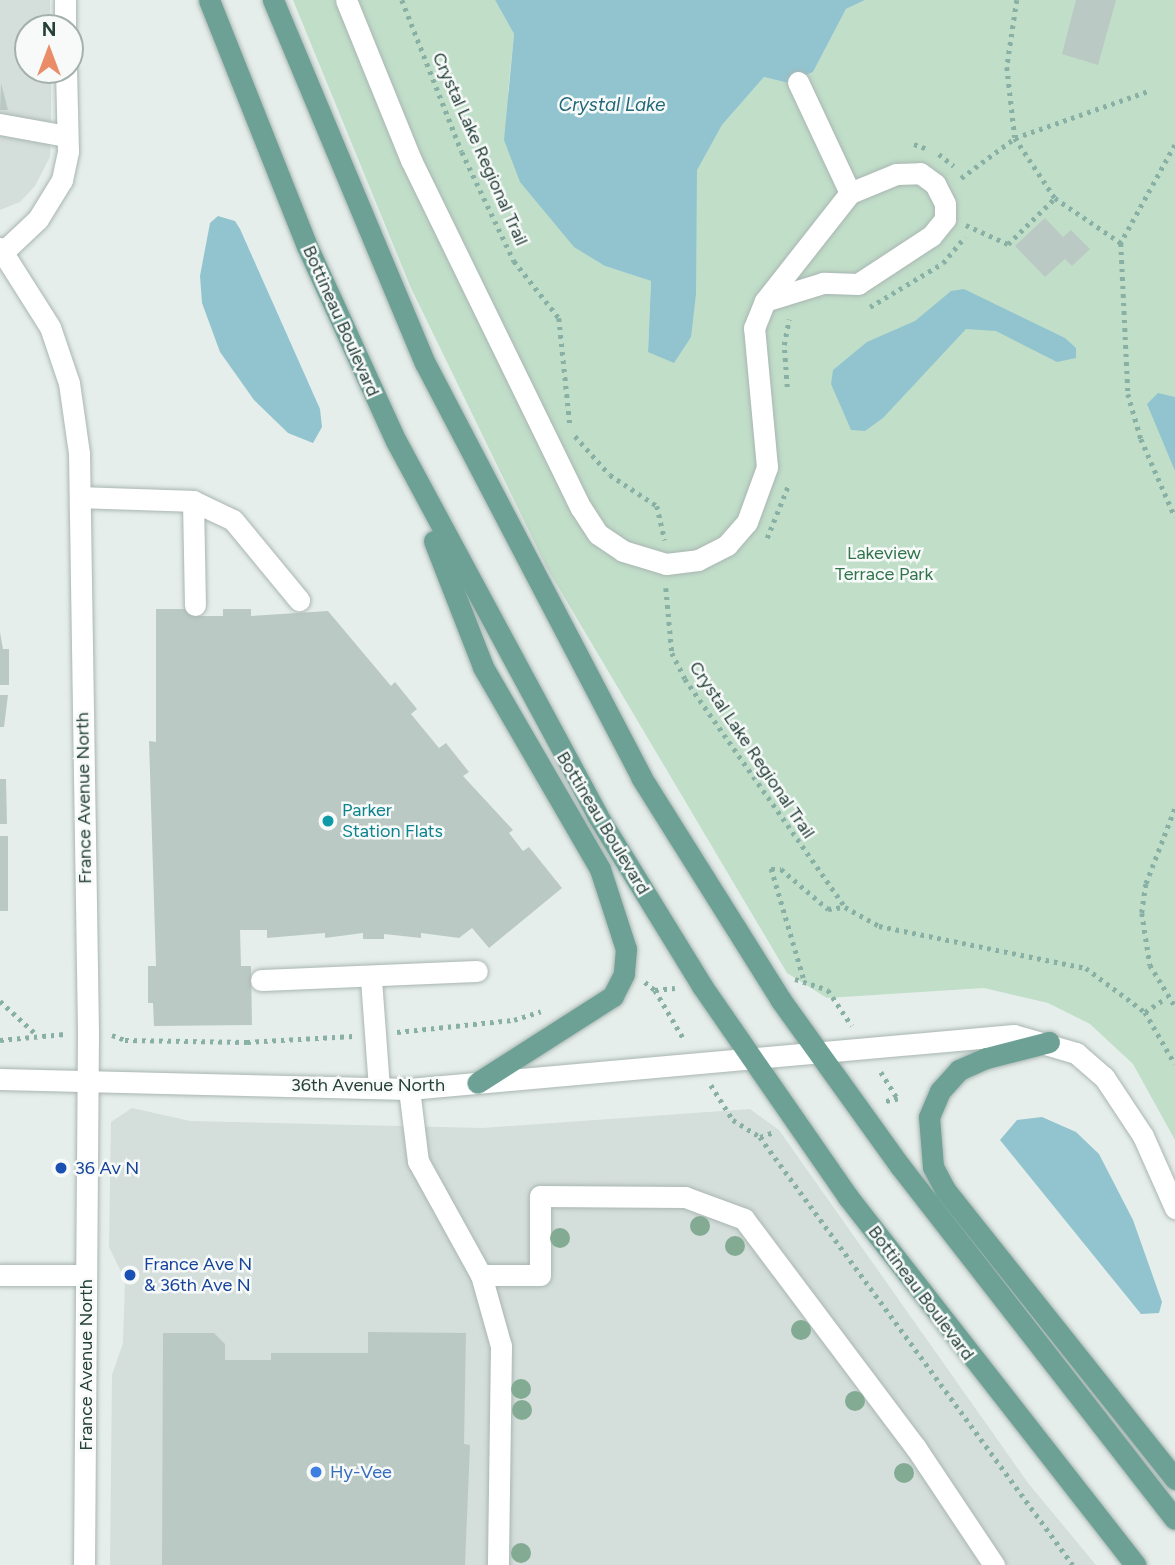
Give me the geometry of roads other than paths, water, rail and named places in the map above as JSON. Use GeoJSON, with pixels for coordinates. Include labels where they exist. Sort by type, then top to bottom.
{"type":"FeatureCollection","features":[{"type":"Feature","properties":{"kind":"main road","name":"Bottineau Boulevard"},"geometry":{"type":"LineString","coordinates":[[209,0],[307,246],[396,441],[516,673],[597,815],[752,1056],[924,1298],[1136,1565]]}},
{"type":"Feature","properties":{"kind":"main road"},"geometry":{"type":"LineString","coordinates":[[273,0],[369,240],[521,555],[648,789],[780,999],[1007,1308],[1175,1519]]}},
{"type":"Feature","properties":{"kind":"main road"},"geometry":{"type":"LineString","coordinates":[[396,441],[483,667],[600,869],[626,949],[624,974],[613,996],[477,1083]]}},
{"type":"Feature","properties":{"kind":"main road"},"geometry":{"type":"LineString","coordinates":[[1049,1042],[986,1058],[959,1070],[940,1091],[929,1117],[933,1167],[946,1191],[1175,1479]]}},
{"type":"Feature","properties":{"kind":"street"},"geometry":{"type":"LineString","coordinates":[[346,0],[411,160],[581,508],[598,534],[623,551],[666,564],[698,560],[727,545],[760,497],[767,467],[754,328],[765,301],[803,249],[850,193],[896,174],[920,173],[935,184],[945,204],[945,219],[932,236],[858,284],[823,283],[765,301]]}},
{"type":"Feature","properties":{"kind":"street"},"geometry":{"type":"LineString","coordinates":[[798,82],[850,193]]}},
{"type":"Feature","properties":{"kind":"street","name":"France Avenue North"},"geometry":{"type":"LineString","coordinates":[[66,84],[67,136],[62,180],[38,219],[2,250],[50,327],[69,383],[80,497],[87,1080],[84,1565]]}},
{"type":"Feature","properties":{"kind":"street"},"geometry":{"type":"LineString","coordinates":[[0,124],[67,136]]}},
{"type":"Feature","properties":{"kind":"street"},"geometry":{"type":"LineString","coordinates":[[803,249],[823,283]]}},
{"type":"Feature","properties":{"kind":"street"},"geometry":{"type":"LineString","coordinates":[[80,497],[193,501],[233,520],[299,600]]}},
{"type":"Feature","properties":{"kind":"street"},"geometry":{"type":"LineString","coordinates":[[193,501],[195,605]]}},
{"type":"Feature","properties":{"kind":"street"},"geometry":{"type":"LineString","coordinates":[[261,980],[371,979],[477,971]]}},
{"type":"Feature","properties":{"kind":"street"},"geometry":{"type":"LineString","coordinates":[[371,979],[379,1088]]}},
{"type":"Feature","properties":{"kind":"street","name":"36th Avenue North"},"geometry":{"type":"LineString","coordinates":[[0,1079],[409,1089],[819,1049],[1014,1035],[1049,1042],[1076,1053],[1123,1100],[1175,1208]]}},
{"type":"Feature","properties":{"kind":"street"},"geometry":{"type":"LineString","coordinates":[[409,1089],[418,1161],[481,1275],[500,1346],[498,1565]]}},
{"type":"Feature","properties":{"kind":"street"},"geometry":{"type":"LineString","coordinates":[[481,1275],[540,1275],[540,1196],[685,1197],[744,1219],[916,1448],[995,1565]]}},
{"type":"Feature","properties":{"kind":"street"},"geometry":{"type":"LineString","coordinates":[[0,1275],[86,1275]]}},
{"type":"Feature","properties":{"kind":"water","name":"Crystal Lake"},"geometry":{"type":"Polygon","coordinates":[[[495,0],[865,0],[846,9],[813,72],[788,83],[764,77],[722,125],[697,170],[696,295],[691,337],[674,363],[648,352],[651,281],[605,266],[574,247],[520,182],[504,140],[514,34],[495,0]]]}},
{"type":"Feature","properties":{"kind":"water"},"geometry":{"type":"Polygon","coordinates":[[[218,216],[235,221],[240,229],[320,409],[322,427],[313,443],[288,433],[254,400],[220,352],[202,303],[200,276],[210,223],[218,216]]]}},
{"type":"Feature","properties":{"kind":"water"},"geometry":{"type":"Polygon","coordinates":[[[964,289],[1065,338],[1076,348],[1076,358],[1057,362],[996,331],[966,329],[883,418],[865,431],[851,430],[831,384],[833,370],[867,342],[915,321],[951,291],[964,289]]]}},
{"type":"Feature","properties":{"kind":"water"},"geometry":{"type":"Polygon","coordinates":[[[1158,393],[1175,397],[1175,471],[1147,404],[1158,393]]]}},
{"type":"Feature","properties":{"kind":"water"},"geometry":{"type":"Polygon","coordinates":[[[1042,1117],[1076,1132],[1099,1154],[1133,1220],[1162,1302],[1159,1313],[1141,1314],[1000,1140],[1017,1120],[1042,1117]]]}},
{"type":"Feature","properties":{"kind":"place","name":"Parker Station Flats"},"geometry":{"type":"Point","coordinates":[328,821]}},
{"type":"Feature","properties":{"kind":"place","name":"36 Av N"},"geometry":{"type":"Point","coordinates":[61,1168]}},
{"type":"Feature","properties":{"kind":"place","name":"France Ave N & 36th Ave N"},"geometry":{"type":"Point","coordinates":[130,1275]}},
{"type":"Feature","properties":{"kind":"place","name":"Hy-Vee"},"geometry":{"type":"Point","coordinates":[316,1472]}},
{"type":"Feature","properties":{"kind":"park label","name":"Lakeview Terrace Park"},"geometry":{"type":"Point","coordinates":[884,564]}}]}
